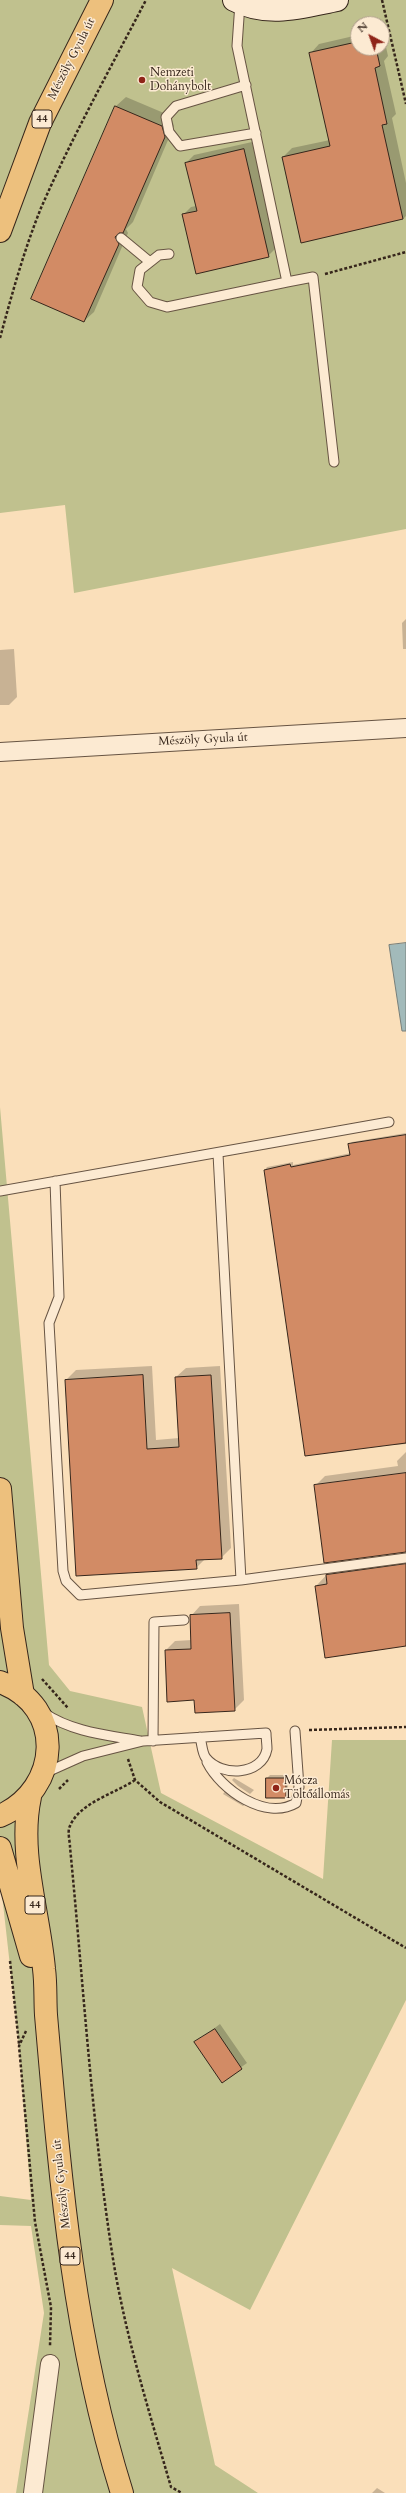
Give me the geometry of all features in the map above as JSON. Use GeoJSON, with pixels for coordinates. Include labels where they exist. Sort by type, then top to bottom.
{"type":"FeatureCollection","features":[{"type":"Feature","properties":{"kind":"main road","name":"Mészöly Gyula út"},"geometry":{"type":"LineString","coordinates":[[0,231],[40,123],[101,4]]}},
{"type":"Feature","properties":{"kind":"main road","name":"Mészöly Gyula út"},"geometry":{"type":"LineString","coordinates":[[0,1490],[12,1628],[29,1701]]}},
{"type":"Feature","properties":{"kind":"main road","name":"Mészöly Gyula út"},"geometry":{"type":"LineString","coordinates":[[0,1587],[6,1549]]}},
{"type":"Feature","properties":{"kind":"main road","name":"Mészöly Gyula út"},"geometry":{"type":"LineString","coordinates":[[0,1682],[12,1686],[29,1701],[43,1722],[47,1737],[47,1756],[43,1774],[30,1797],[25,1817],[26,1840],[44,1969],[46,2014],[64,2210],[79,2318],[96,2399],[122,2493]]}},
{"type":"Feature","properties":{"kind":"main road","name":"Mészöly Gyula út"},"geometry":{"type":"LineString","coordinates":[[0,1816],[12,1811],[30,1797]]}},
{"type":"Feature","properties":{"kind":"main road","name":"Mészöly Gyula út"},"geometry":{"type":"LineString","coordinates":[[0,1848],[4,1881],[46,2014]]}},
{"type":"Feature","properties":{"kind":"street"},"geometry":{"type":"LineString","coordinates":[[237,2],[269,11],[289,10],[337,0]]}},
{"type":"Feature","properties":{"kind":"street","name":"Mészöly Gyula út"},"geometry":{"type":"LineString","coordinates":[[0,752],[406,728]]}},
{"type":"Feature","properties":{"kind":"street"},"geometry":{"type":"LineString","coordinates":[[33,2493],[50,2364]]}},
{"type":"Feature","properties":{"kind":"lane"},"geometry":{"type":"LineString","coordinates":[[237,2],[237,46],[287,282]]}},
{"type":"Feature","properties":{"kind":"lane"},"geometry":{"type":"LineString","coordinates":[[246,85],[176,106],[166,117],[169,132],[180,146],[256,133]]}},
{"type":"Feature","properties":{"kind":"lane"},"geometry":{"type":"LineString","coordinates":[[121,238],[150,262]]}},
{"type":"Feature","properties":{"kind":"lane"},"geometry":{"type":"LineString","coordinates":[[169,254],[159,256],[140,270],[137,288],[150,302],[167,307],[313,277],[334,462]]}},
{"type":"Feature","properties":{"kind":"lane"},"geometry":{"type":"LineString","coordinates":[[0,1191],[218,1154],[389,1122]]}},
{"type":"Feature","properties":{"kind":"lane"},"geometry":{"type":"LineString","coordinates":[[218,1154],[241,1580]]}},
{"type":"Feature","properties":{"kind":"lane"},"geometry":{"type":"LineString","coordinates":[[55,1182],[59,1297],[49,1323],[63,1571],[66,1582],[80,1595],[241,1580],[406,1558]]}},
{"type":"Feature","properties":{"kind":"lane"},"geometry":{"type":"LineString","coordinates":[[153,1741],[154,1622],[184,1620]]}},
{"type":"Feature","properties":{"kind":"lane"},"geometry":{"type":"LineString","coordinates":[[29,1701],[58,1722],[70,1726],[143,1741],[266,1733],[267,1750],[260,1760],[251,1768],[240,1771],[227,1771],[214,1766],[205,1757]]}},
{"type":"Feature","properties":{"kind":"lane"},"geometry":{"type":"LineString","coordinates":[[200,1738],[205,1757],[213,1774],[226,1787],[251,1802],[277,1810],[287,1809],[296,1804],[299,1787],[295,1731]]}},
{"type":"Feature","properties":{"kind":"lane"},"geometry":{"type":"LineString","coordinates":[[43,1774],[83,1756],[143,1741]]}},
{"type":"Feature","properties":{"kind":"path"},"geometry":{"type":"LineString","coordinates":[[0,338],[13,289],[41,209],[80,126],[146,0]]}},
{"type":"Feature","properties":{"kind":"path"},"geometry":{"type":"LineString","coordinates":[[382,0],[406,104]]}},
{"type":"Feature","properties":{"kind":"path"},"geometry":{"type":"LineString","coordinates":[[313,277],[406,252]]}},
{"type":"Feature","properties":{"kind":"path"},"geometry":{"type":"LineString","coordinates":[[295,1731],[406,1727]]}},
{"type":"Feature","properties":{"kind":"path"},"geometry":{"type":"LineString","coordinates":[[124,1746],[135,1780],[160,1802],[406,1948]]}},
{"type":"Feature","properties":{"kind":"path"},"geometry":{"type":"LineString","coordinates":[[135,1780],[116,1792],[101,1798],[76,1816],[69,1827],[70,1847],[97,2133],[111,2248],[133,2351],[170,2487],[182,2493]]}},
{"type":"Feature","properties":{"kind":"path"},"geometry":{"type":"LineString","coordinates":[[9,1954],[35,2222],[51,2307],[50,2364]]}},
{"type":"Feature","properties":{"kind":"path"},"geometry":{"type":"LineString","coordinates":[[19,2046],[28,2028]]}},
{"type":"Feature","properties":{"kind":"green space"},"geometry":{"type":"Polygon","coordinates":[[[0,0],[406,0],[406,529],[74,593],[65,505],[0,513],[0,0]]]}},
{"type":"Feature","properties":{"kind":"green space"},"geometry":{"type":"Polygon","coordinates":[[[0,1107],[49,1665],[70,1691],[142,1707],[161,1793],[323,1879],[332,1740],[406,1740],[406,2000],[250,2310],[172,2268],[215,2465],[258,2493],[16,2493],[44,2313],[31,2226],[0,2225],[0,2196],[31,2200],[19,2046],[0,1877],[0,1107]]]}},
{"type":"Feature","properties":{"kind":"water"},"geometry":{"type":"Polygon","coordinates":[[[406,943],[406,1031],[402,1031],[389,945],[406,943]]]}},
{"type":"Feature","properties":{"kind":"building"},"geometry":{"type":"Polygon","coordinates":[[[350,44],[350,56],[378,56],[380,66],[375,68],[387,124],[382,125],[403,219],[301,243],[282,157],[330,146],[309,53],[350,44]]]}},
{"type":"Feature","properties":{"kind":"building"},"geometry":{"type":"Polygon","coordinates":[[[115,106],[162,126],[165,137],[123,233],[119,233],[115,237],[119,244],[84,322],[31,299],[115,106]]]}},
{"type":"Feature","properties":{"kind":"building"},"geometry":{"type":"Polygon","coordinates":[[[244,149],[269,257],[196,274],[182,214],[197,211],[185,163],[244,149]]]}},
{"type":"Feature","properties":{"kind":"building"},"geometry":{"type":"Polygon","coordinates":[[[406,1135],[406,1443],[305,1456],[264,1170],[290,1164],[291,1167],[350,1155],[348,1144],[406,1135]]]}},
{"type":"Feature","properties":{"kind":"building"},"geometry":{"type":"Polygon","coordinates":[[[143,1375],[147,1449],[179,1447],[175,1377],[211,1375],[222,1559],[196,1560],[197,1569],[76,1576],[65,1380],[143,1375]]]}},
{"type":"Feature","properties":{"kind":"building"},"geometry":{"type":"Polygon","coordinates":[[[406,1473],[406,1552],[324,1563],[314,1485],[406,1473]]]}},
{"type":"Feature","properties":{"kind":"building"},"geometry":{"type":"Polygon","coordinates":[[[406,1564],[406,1646],[325,1658],[315,1586],[327,1584],[326,1575],[406,1564]]]}},
{"type":"Feature","properties":{"kind":"building"},"geometry":{"type":"Polygon","coordinates":[[[230,1613],[235,1711],[195,1713],[194,1700],[167,1702],[165,1650],[191,1649],[190,1615],[230,1613]]]}},
{"type":"Feature","properties":{"kind":"building","name":"Mócza Töltőállomás"},"geometry":{"type":"Polygon","coordinates":[[[266,1778],[286,1778],[286,1798],[266,1798],[266,1778]]]}},
{"type":"Feature","properties":{"kind":"building"},"geometry":{"type":"Polygon","coordinates":[[[215,2029],[242,2069],[222,2083],[194,2042],[215,2029]]]}},
{"type":"Feature","properties":{"kind":"place","name":"Nemzeti Dohánybolt"},"geometry":{"type":"Point","coordinates":[142,80]}},
{"type":"Feature","properties":{"kind":"place","name":"Mócza Töltőállomás"},"geometry":{"type":"Point","coordinates":[276,1788]}}]}
